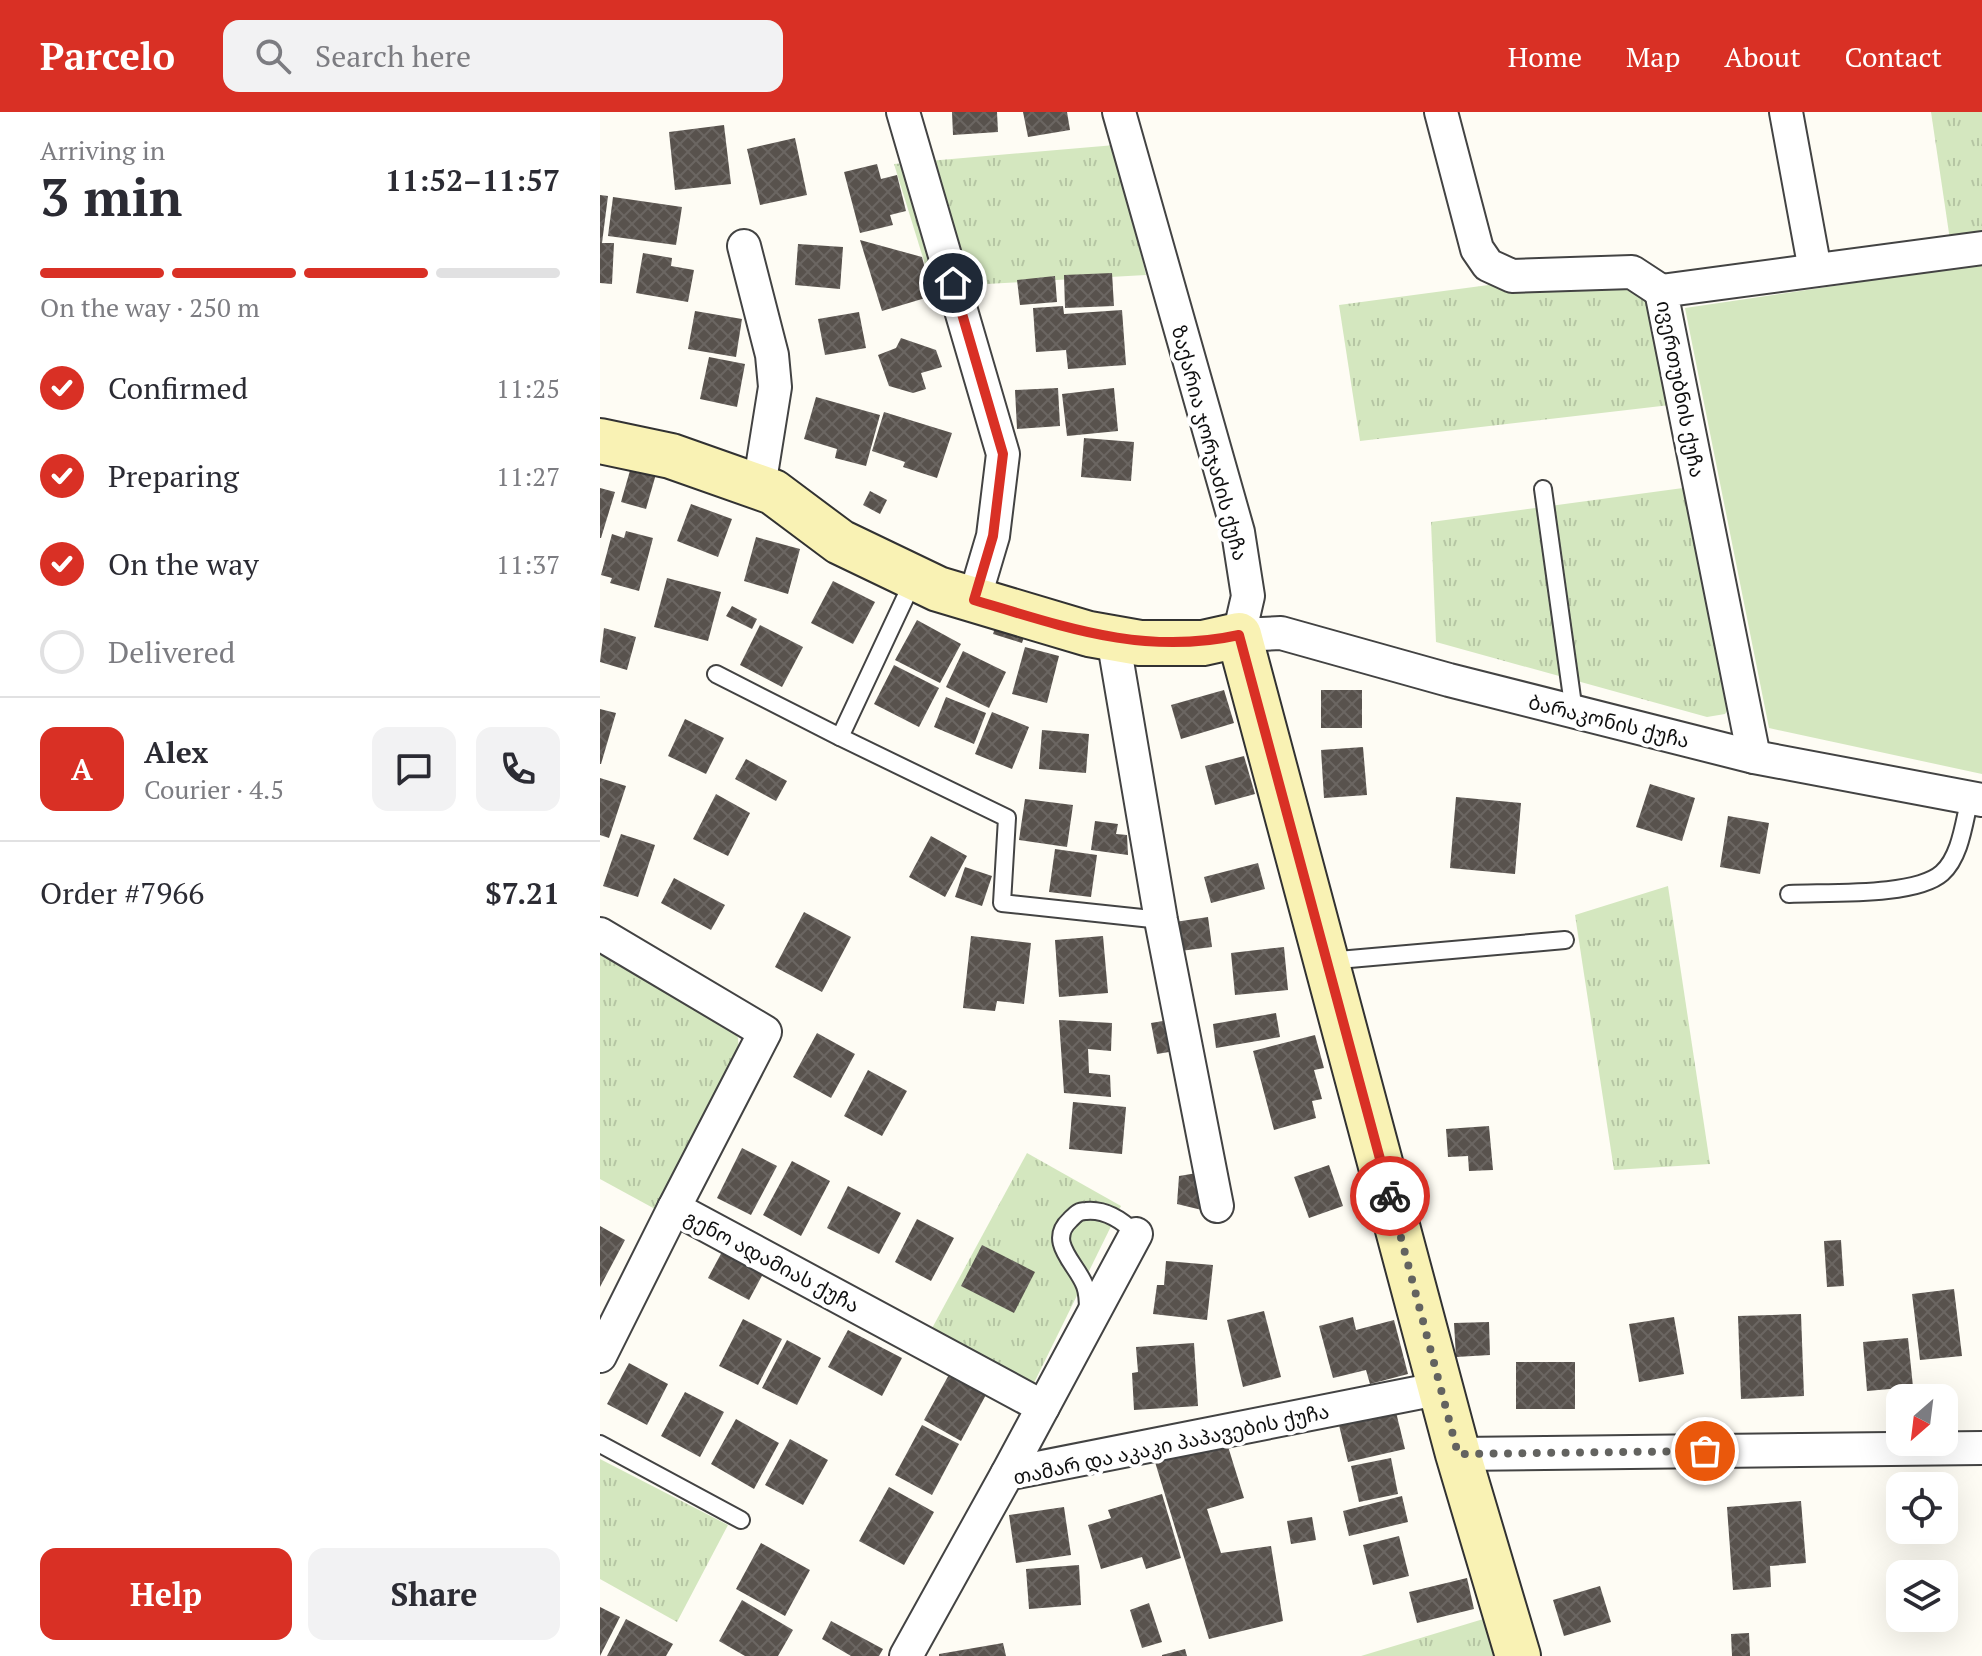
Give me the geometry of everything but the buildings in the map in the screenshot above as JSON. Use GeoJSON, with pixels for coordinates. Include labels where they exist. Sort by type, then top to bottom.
{"type":"FeatureCollection","features":[{"type":"Feature","properties":{"kind":"street"},"geometry":{"type":"LineString","coordinates":[[903,112],[1003,454],[993,536],[974,600]]}},
{"type":"Feature","properties":{"kind":"street","name":"ზაქარია ჯორჯაძის ქუჩა"},"geometry":{"type":"LineString","coordinates":[[1119,112],[1238,532],[1248,596],[1239,635],[1458,1454],[1518,1656]]}},
{"type":"Feature","properties":{"kind":"street"},"geometry":{"type":"LineString","coordinates":[[1441,112],[1477,249],[1488,265],[1512,276],[1632,272],[1661,291]]}},
{"type":"Feature","properties":{"kind":"street"},"geometry":{"type":"LineString","coordinates":[[1786,112],[1815,270]]}},
{"type":"Feature","properties":{"kind":"street"},"geometry":{"type":"LineString","coordinates":[[744,246],[772,355],[775,387],[759,487]]}},
{"type":"Feature","properties":{"kind":"street","name":"ივერთუბნის ქუჩა"},"geometry":{"type":"LineString","coordinates":[[1754,757],[1661,291],[1982,248]]}},
{"type":"Feature","properties":{"kind":"street"},"geometry":{"type":"LineString","coordinates":[[600,441],[671,456],[773,492],[840,542],[914,577],[974,600],[1140,643],[1203,643],[1239,635]]}},
{"type":"Feature","properties":{"kind":"street","name":"ბარაკონის ქუჩა"},"geometry":{"type":"LineString","coordinates":[[1239,635],[1281,633],[1754,757],[1976,799]]}},
{"type":"Feature","properties":{"kind":"street"},"geometry":{"type":"LineString","coordinates":[[1113,638],[1161,920],[1217,1206]]}},
{"type":"Feature","properties":{"kind":"street","name":"გენო ადამიას ქუჩა"},"geometry":{"type":"LineString","coordinates":[[600,934],[765,1032],[674,1208],[1043,1407]]}},
{"type":"Feature","properties":{"kind":"street"},"geometry":{"type":"LineString","coordinates":[[600,1356],[609,1317],[674,1208]]}},
{"type":"Feature","properties":{"kind":"street"},"geometry":{"type":"LineString","coordinates":[[1007,1474],[1136,1234]]}},
{"type":"Feature","properties":{"kind":"street","name":"თამარ და აკაკი პაპავების ქუჩა"},"geometry":{"type":"LineString","coordinates":[[906,1656],[1007,1474],[1442,1388]]}},
{"type":"Feature","properties":{"kind":"street"},"geometry":{"type":"LineString","coordinates":[[1458,1454],[1982,1448]]}},
{"type":"Feature","properties":{"kind":"lane"},"geometry":{"type":"LineString","coordinates":[[1543,489],[1574,712]]}},
{"type":"Feature","properties":{"kind":"lane"},"geometry":{"type":"LineString","coordinates":[[840,737],[914,577]]}},
{"type":"Feature","properties":{"kind":"lane"},"geometry":{"type":"LineString","coordinates":[[716,674],[1007,818],[1002,903],[1161,920]]}},
{"type":"Feature","properties":{"kind":"lane"},"geometry":{"type":"LineString","coordinates":[[1789,894],[1910,887],[1942,874],[1956,853],[1976,799]]}},
{"type":"Feature","properties":{"kind":"lane"},"geometry":{"type":"LineString","coordinates":[[1325,961],[1565,940]]}},
{"type":"Feature","properties":{"kind":"lane"},"geometry":{"type":"LineString","coordinates":[[1088,1323],[1085,1285],[1062,1249],[1060,1234],[1066,1223],[1080,1211],[1096,1210],[1121,1220],[1136,1234]]}},
{"type":"Feature","properties":{"kind":"lane"},"geometry":{"type":"LineString","coordinates":[[600,1444],[741,1520]]}},
{"type":"Feature","properties":{"kind":"green space"},"geometry":{"type":"Polygon","coordinates":[[[1931,112],[1982,112],[1982,236],[1950,240],[1931,112]]]}},
{"type":"Feature","properties":{"kind":"green space"},"geometry":{"type":"Polygon","coordinates":[[[1115,145],[1146,275],[932,287],[894,164],[1115,145]]]}},
{"type":"Feature","properties":{"kind":"green space"},"geometry":{"type":"Polygon","coordinates":[[[1982,264],[1982,774],[1769,728],[1685,308],[1982,264]]]}},
{"type":"Feature","properties":{"kind":"green space"},"geometry":{"type":"Polygon","coordinates":[[[1638,265],[1670,405],[1360,441],[1339,305],[1638,265]]]}},
{"type":"Feature","properties":{"kind":"green space"},"geometry":{"type":"Polygon","coordinates":[[[1683,488],[1735,698],[1725,714],[1707,717],[1436,642],[1431,522],[1683,488]]]}},
{"type":"Feature","properties":{"kind":"green space"},"geometry":{"type":"Polygon","coordinates":[[[1668,886],[1710,1164],[1614,1170],[1575,915],[1668,886]]]}},
{"type":"Feature","properties":{"kind":"green space"},"geometry":{"type":"Polygon","coordinates":[[[600,946],[730,1024],[738,1038],[739,1055],[655,1209],[600,1179],[600,946]]]}},
{"type":"Feature","properties":{"kind":"green space"},"geometry":{"type":"Polygon","coordinates":[[[1027,1153],[1121,1206],[1032,1387],[930,1332],[1027,1153]]]}},
{"type":"Feature","properties":{"kind":"green space"},"geometry":{"type":"Polygon","coordinates":[[[600,1459],[728,1525],[677,1622],[600,1579],[600,1459]]]}},
{"type":"Feature","properties":{"kind":"green space"},"geometry":{"type":"Polygon","coordinates":[[[1490,1617],[1502,1656],[1361,1656],[1490,1617]]]}},
{"type":"Feature","properties":{"kind":"way so far"},"geometry":{"type":"LineString","coordinates":[[1390,1196],[1458,1454],[1705,1451]]}},
{"type":"Feature","properties":{"kind":"route"},"geometry":{"type":"LineString","coordinates":[[953,283],[1003,454],[993,536],[974,600],[1089,634],[1140,643],[1203,643],[1239,635],[1390,1196]]}}]}
